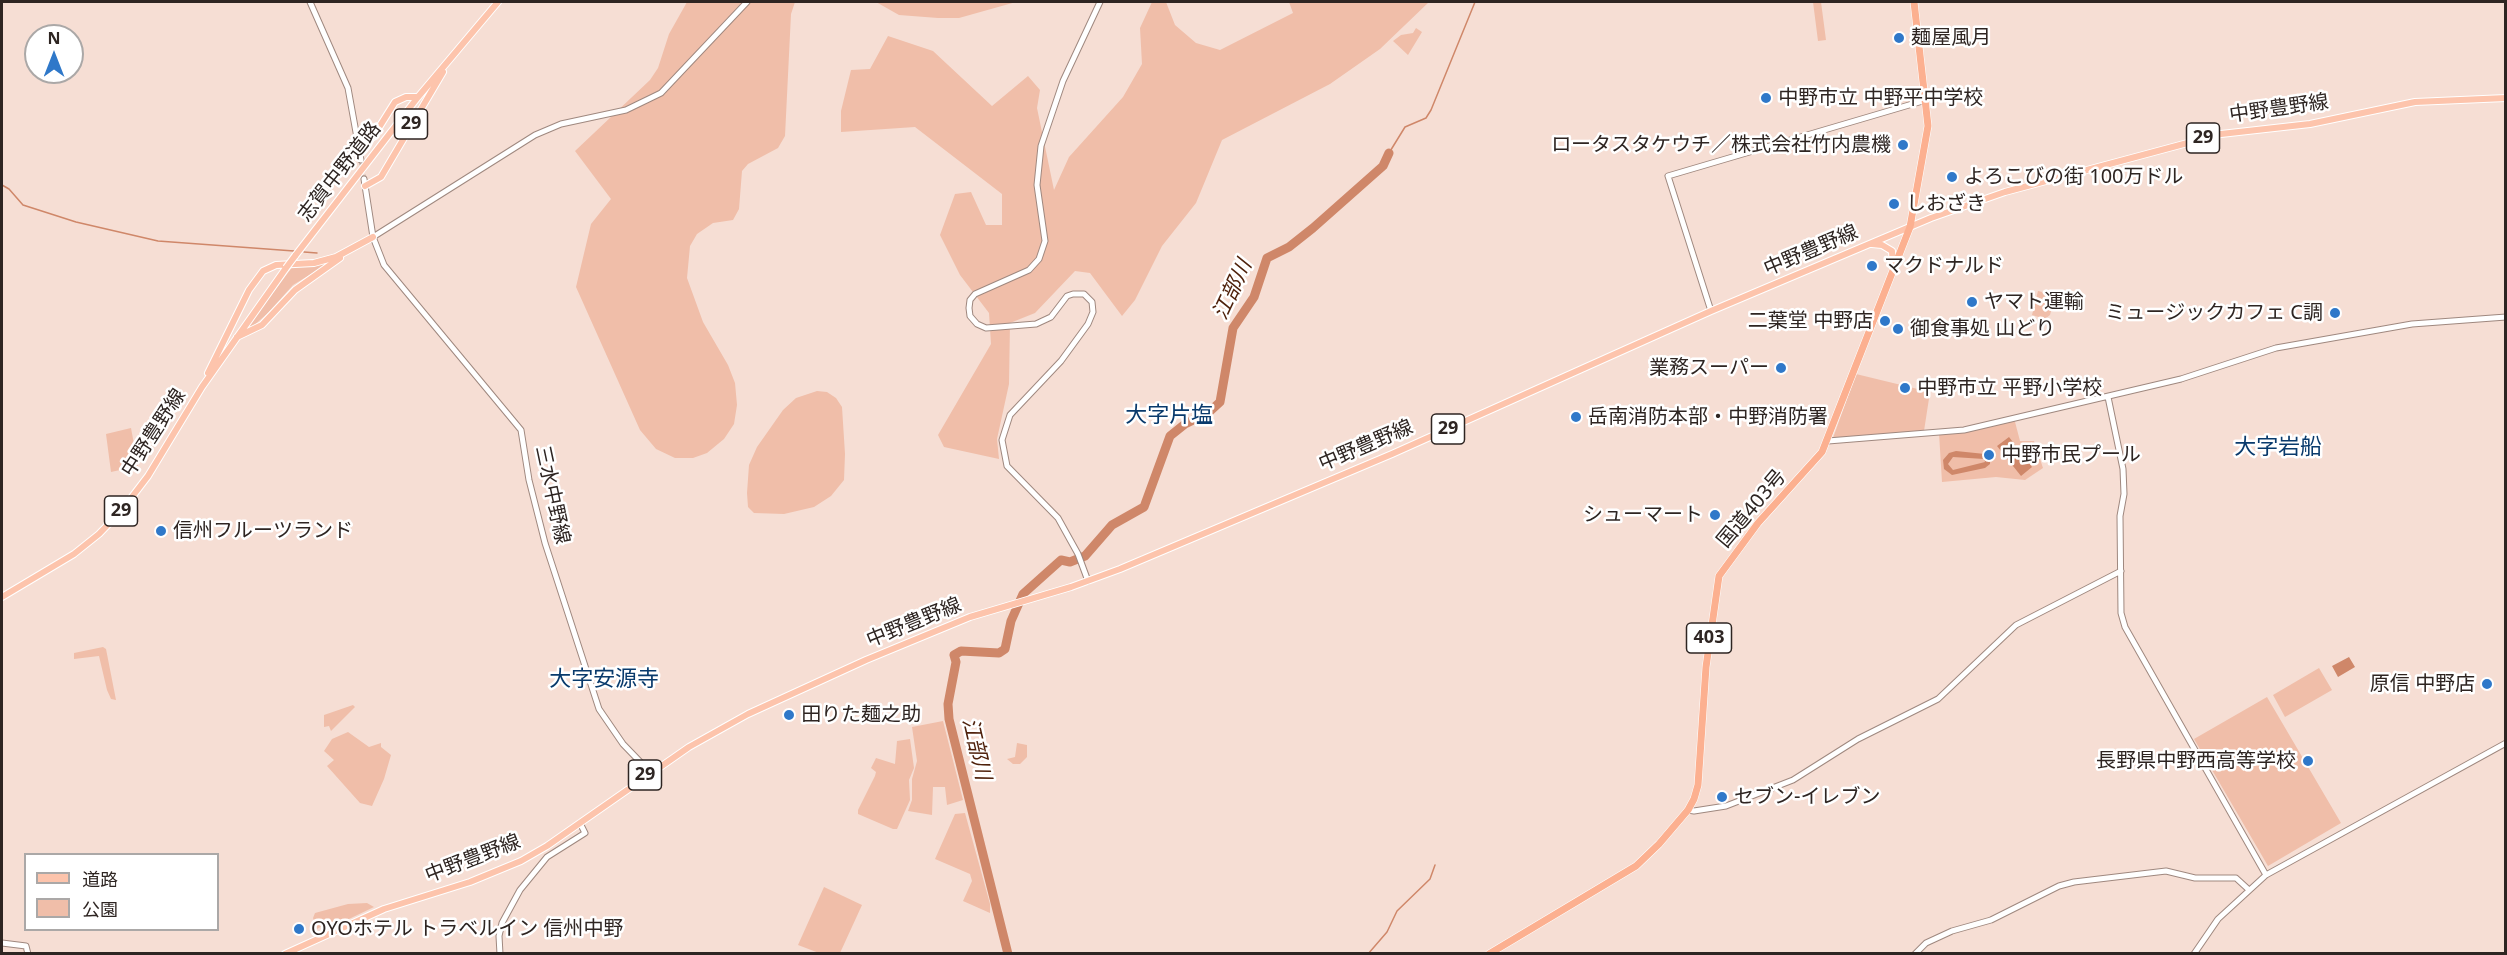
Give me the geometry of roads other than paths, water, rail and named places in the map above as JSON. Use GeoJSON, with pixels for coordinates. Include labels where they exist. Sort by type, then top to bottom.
{"type":"FeatureCollection","features":[{"type":"Feature","properties":{"kind":"highway","name":"国道403号"},"geometry":{"type":"LineString","coordinates":[[1489,954],[1636,866],[1688,810],[1698,785],[1706,668],[1719,576],[1758,523],[1815,463],[1828,441],[1910,227],[1928,126],[1914,2]]}},
{"type":"Feature","properties":{"kind":"main road","name":"志賀中野道路"},"geometry":{"type":"LineString","coordinates":[[235,338],[295,256],[418,97],[498,2]]}},
{"type":"Feature","properties":{"kind":"main road","name":"29"},"geometry":{"type":"LineString","coordinates":[[365,182],[381,177],[452,56]]}},
{"type":"Feature","properties":{"kind":"main road","name":"29"},"geometry":{"type":"LineString","coordinates":[[359,143],[373,137],[395,102],[406,97],[418,97]]}},
{"type":"Feature","properties":{"kind":"main road","name":"中野豊野線"},"geometry":{"type":"LineString","coordinates":[[285,954],[384,909],[470,882],[521,861],[580,823],[650,772],[748,714],[917,638],[970,617],[1088,581],[1392,454],[1711,311],[1910,227],[2005,192],[2221,134],[2310,124],[2415,102],[2505,98]]}},
{"type":"Feature","properties":{"kind":"main road","name":"29"},"geometry":{"type":"LineString","coordinates":[[235,338],[262,325],[295,290],[373,237]]}},
{"type":"Feature","properties":{"kind":"main road"},"geometry":{"type":"LineString","coordinates":[[1869,245],[1878,244],[1890,249],[1893,254],[1893,268]]}},
{"type":"Feature","properties":{"kind":"main road","name":"29"},"geometry":{"type":"LineString","coordinates":[[202,387],[238,310],[259,275],[276,265],[321,262],[345,254]]}},
{"type":"Feature","properties":{"kind":"main road","name":"中野豊野線"},"geometry":{"type":"LineString","coordinates":[[2,597],[74,554],[99,534],[142,484],[235,338]]}},
{"type":"Feature","properties":{"kind":"street"},"geometry":{"type":"LineString","coordinates":[[310,2],[348,88],[362,160]]}},
{"type":"Feature","properties":{"kind":"street"},"geometry":{"type":"LineString","coordinates":[[373,237],[535,135],[570,122],[626,110],[654,98],[747,2]]}},
{"type":"Feature","properties":{"kind":"street"},"geometry":{"type":"LineString","coordinates":[[1088,581],[1078,554],[1058,518],[1007,466],[1002,440],[1010,415],[1061,361],[1088,324],[1093,306],[1087,297],[1076,293],[1067,296],[1051,317],[1036,324],[986,328],[970,316],[969,308],[970,300],[982,289],[1029,270],[1044,249],[1037,185],[1041,146],[1063,81],[1100,2]]}},
{"type":"Feature","properties":{"kind":"street"},"geometry":{"type":"LineString","coordinates":[[1711,311],[1668,176],[1926,100]]}},
{"type":"Feature","properties":{"kind":"street","name":"三水中野線"},"geometry":{"type":"LineString","coordinates":[[365,182],[373,237],[384,265],[521,430],[525,440],[529,480],[545,543],[599,709],[622,744],[650,772]]}},
{"type":"Feature","properties":{"kind":"street"},"geometry":{"type":"LineString","coordinates":[[1828,441],[1964,430],[2108,397],[2215,369],[2276,348],[2402,326],[2505,317]]}},
{"type":"Feature","properties":{"kind":"street"},"geometry":{"type":"LineString","coordinates":[[2108,397],[2123,469],[2121,613],[2125,627],[2266,875]]}},
{"type":"Feature","properties":{"kind":"street"},"geometry":{"type":"LineString","coordinates":[[1688,810],[1726,806],[1793,780],[1858,739],[1938,699],[2016,626],[2121,571]]}},
{"type":"Feature","properties":{"kind":"street"},"geometry":{"type":"LineString","coordinates":[[2194,954],[2218,920],[2248,889],[2266,875],[2505,743]]}},
{"type":"Feature","properties":{"kind":"street"},"geometry":{"type":"LineString","coordinates":[[500,954],[499,936],[502,922],[520,890],[547,857],[585,833],[580,823]]}},
{"type":"Feature","properties":{"kind":"street"},"geometry":{"type":"LineString","coordinates":[[1915,954],[1926,943],[1952,931],[1991,920],[2059,886],[2074,882],[2166,872],[2195,878],[2236,878],[2248,889]]}},
{"type":"Feature","properties":{"kind":"street"},"geometry":{"type":"LineString","coordinates":[[2,943],[26,946],[28,954]]}},
{"type":"Feature","properties":{"kind":"waterway","name":"江部川"},"geometry":{"type":"LineString","coordinates":[[1389,153],[1405,127],[1426,118],[1431,110],[1475,2]]}},
{"type":"Feature","properties":{"kind":"waterway","name":"江部川"},"geometry":{"type":"LineString","coordinates":[[1008,954],[949,719],[948,704],[956,662],[954,655],[961,651],[999,653],[1005,649],[1011,621],[1023,594],[1061,560],[1070,562],[1085,556],[1112,525],[1144,507],[1170,436],[1185,424],[1208,413],[1220,402],[1233,328],[1254,297],[1267,258],[1289,247],[1313,228],[1383,166],[1389,153]]}},
{"type":"Feature","properties":{"kind":"waterway"},"geometry":{"type":"LineString","coordinates":[[2,185],[9,189],[23,205],[76,222],[158,241],[294,251]]}},
{"type":"Feature","properties":{"kind":"waterway"},"geometry":{"type":"LineString","coordinates":[[304,252],[317,253]]}},
{"type":"Feature","properties":{"kind":"waterway"},"geometry":{"type":"LineString","coordinates":[[1368,954],[1387,932],[1397,911],[1430,879],[1435,865]]}},
{"type":"Feature","properties":{"kind":"tunnel"},"geometry":{"type":"LineString","coordinates":[[361,160],[364,179]]}},
{"type":"Feature","properties":{"kind":"place","name":"麺屋風月"},"geometry":{"type":"Point","coordinates":[1899,38]}},
{"type":"Feature","properties":{"kind":"place","name":"中野市立 中野平中学校"},"geometry":{"type":"Point","coordinates":[1766,98]}},
{"type":"Feature","properties":{"kind":"place","name":"ロータスタケウチ／株式会社竹内農機"},"geometry":{"type":"Point","coordinates":[1903,145]}},
{"type":"Feature","properties":{"kind":"place","name":"よろこびの街 100万ドル"},"geometry":{"type":"Point","coordinates":[1952,177]}},
{"type":"Feature","properties":{"kind":"place","name":"しおざき"},"geometry":{"type":"Point","coordinates":[1894,204]}},
{"type":"Feature","properties":{"kind":"place","name":"マクドナルド"},"geometry":{"type":"Point","coordinates":[1872,266]}},
{"type":"Feature","properties":{"kind":"place","name":"ヤマト運輸"},"geometry":{"type":"Point","coordinates":[1972,302]}},
{"type":"Feature","properties":{"kind":"place","name":"ミュージックカフェ C調"},"geometry":{"type":"Point","coordinates":[2335,313]}},
{"type":"Feature","properties":{"kind":"place","name":"二葉堂 中野店"},"geometry":{"type":"Point","coordinates":[1885,321]}},
{"type":"Feature","properties":{"kind":"place","name":"御食事処 山どり"},"geometry":{"type":"Point","coordinates":[1898,329]}},
{"type":"Feature","properties":{"kind":"place","name":"業務スーパー"},"geometry":{"type":"Point","coordinates":[1781,368]}},
{"type":"Feature","properties":{"kind":"place","name":"中野市立 平野小学校"},"geometry":{"type":"Point","coordinates":[1905,388]}},
{"type":"Feature","properties":{"kind":"place","name":"岳南消防本部・中野消防署"},"geometry":{"type":"Point","coordinates":[1576,417]}},
{"type":"Feature","properties":{"kind":"place","name":"中野市民プール"},"geometry":{"type":"Point","coordinates":[1989,455]}},
{"type":"Feature","properties":{"kind":"place","name":"シューマート"},"geometry":{"type":"Point","coordinates":[1715,515]}},
{"type":"Feature","properties":{"kind":"place","name":"信州フルーツランド"},"geometry":{"type":"Point","coordinates":[161,531]}},
{"type":"Feature","properties":{"kind":"place","name":"原信 中野店"},"geometry":{"type":"Point","coordinates":[2487,684]}},
{"type":"Feature","properties":{"kind":"place","name":"田りた麺之助"},"geometry":{"type":"Point","coordinates":[789,715]}},
{"type":"Feature","properties":{"kind":"place","name":"長野県中野西高等学校"},"geometry":{"type":"Point","coordinates":[2308,761]}},
{"type":"Feature","properties":{"kind":"place","name":"セブン-イレブン"},"geometry":{"type":"Point","coordinates":[1722,797]}},
{"type":"Feature","properties":{"kind":"place","name":"OYOホテル トラベルイン 信州中野"},"geometry":{"type":"Point","coordinates":[299,929]}},
{"type":"Feature","properties":{"kind":"district","name":"大字片塩"},"geometry":{"type":"Point","coordinates":[1169,416]}},
{"type":"Feature","properties":{"kind":"district","name":"大字岩船"},"geometry":{"type":"Point","coordinates":[2278,448]}},
{"type":"Feature","properties":{"kind":"district","name":"大字安源寺"},"geometry":{"type":"Point","coordinates":[604,680]}}]}
